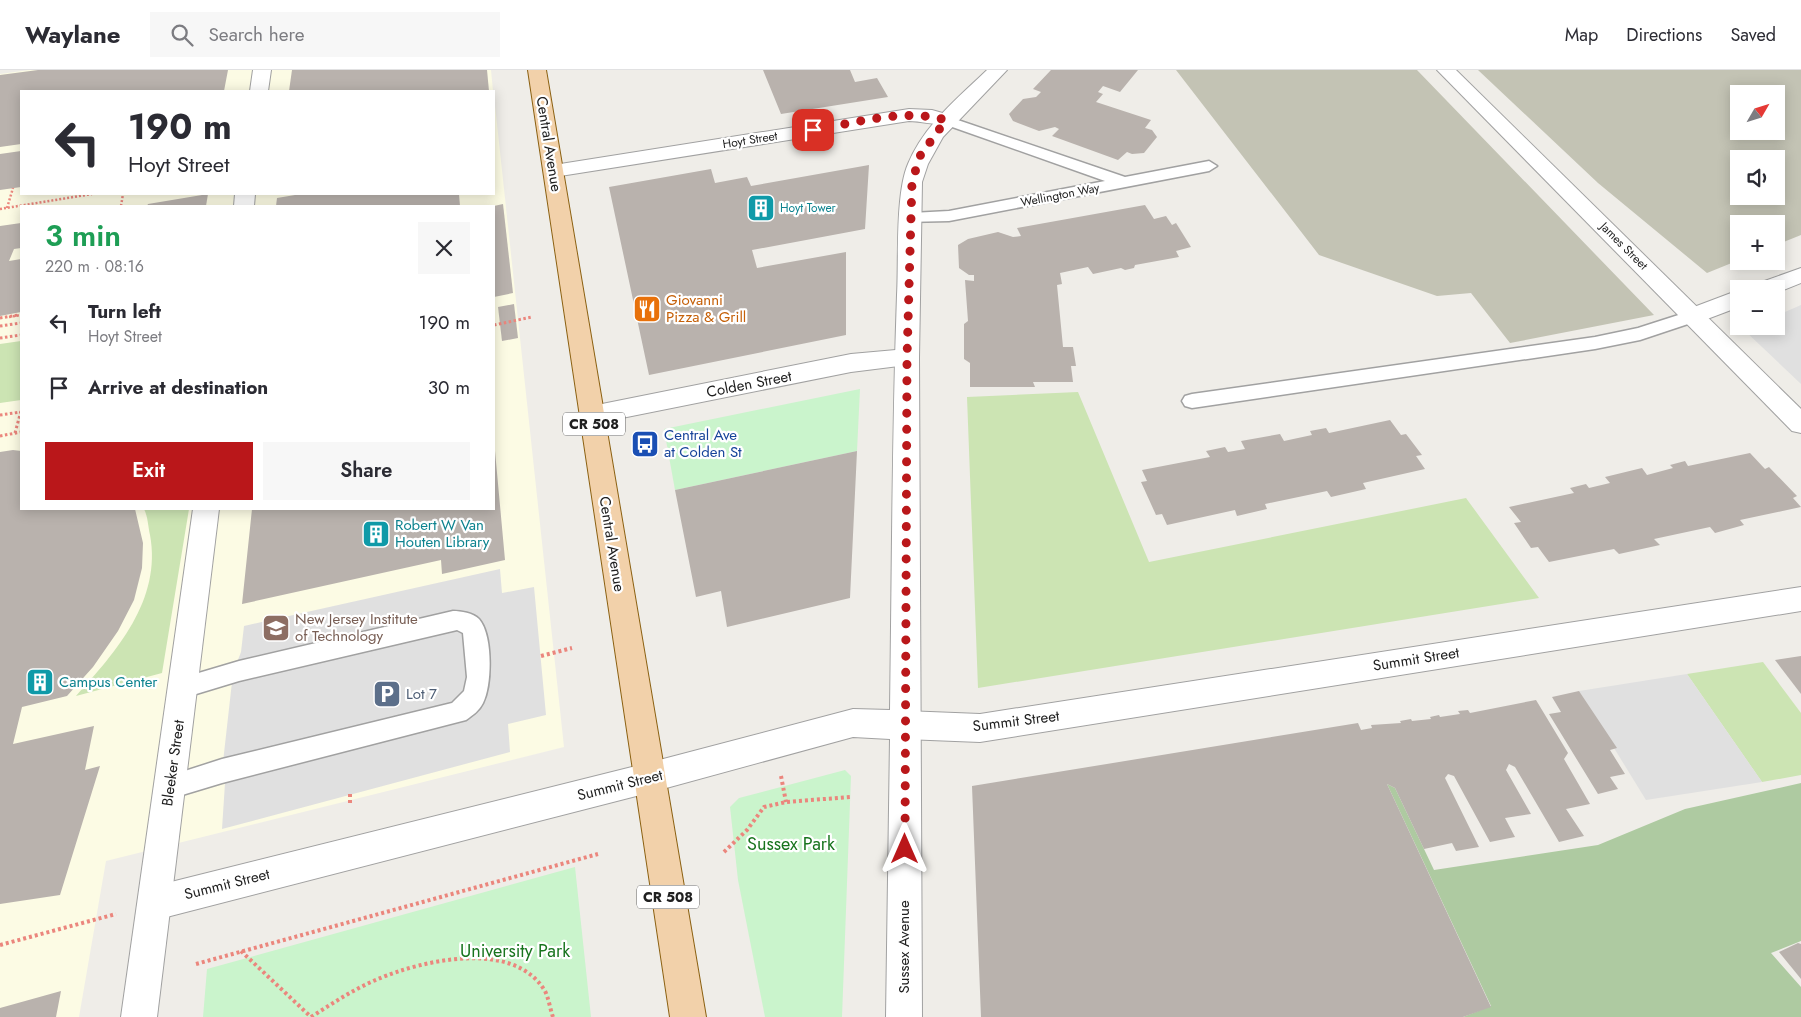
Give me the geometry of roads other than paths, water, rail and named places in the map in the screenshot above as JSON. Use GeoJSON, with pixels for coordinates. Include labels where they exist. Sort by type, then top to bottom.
{"type":"FeatureCollection","features":[{"type":"Feature","properties":{"kind":"main road","name":"Central Avenue"},"geometry":{"type":"LineString","coordinates":[[538,70],[648,778],[688,1017]]}},
{"type":"Feature","properties":{"kind":"street"},"geometry":{"type":"LineString","coordinates":[[259,90],[262,70]]}},
{"type":"Feature","properties":{"kind":"street","name":"Sussex Avenue"},"geometry":{"type":"LineString","coordinates":[[904,1017],[907,358],[912,182],[920,156],[946,120],[998,70]]}},
{"type":"Feature","properties":{"kind":"street","name":"James Street"},"geometry":{"type":"LineString","coordinates":[[1446,70],[1801,424]]}},
{"type":"Feature","properties":{"kind":"street","name":"Hoyt Street"},"geometry":{"type":"LineString","coordinates":[[554,171],[909,115],[932,116],[946,120]]}},
{"type":"Feature","properties":{"kind":"street"},"geometry":{"type":"LineString","coordinates":[[1785,281],[1800,276]]}},
{"type":"Feature","properties":{"kind":"street"},"geometry":{"type":"LineString","coordinates":[[1694,316],[1730,302]]}},
{"type":"Feature","properties":{"kind":"street","name":"Colden Street"},"geometry":{"type":"LineString","coordinates":[[592,415],[851,363],[907,358]]}},
{"type":"Feature","properties":{"kind":"street","name":"Bleeker Street"},"geometry":{"type":"LineString","coordinates":[[139,1017],[206,510]]}},
{"type":"Feature","properties":{"kind":"street","name":"Summit Street"},"geometry":{"type":"LineString","coordinates":[[155,903],[648,778],[853,723],[980,728],[1801,598]]}},
{"type":"Feature","properties":{"kind":"lane"},"geometry":{"type":"LineString","coordinates":[[946,120],[1123,182]]}},
{"type":"Feature","properties":{"kind":"lane","name":"Wellington Way"},"geometry":{"type":"LineString","coordinates":[[911,218],[949,216],[1208,166]]}},
{"type":"Feature","properties":{"kind":"lane"},"geometry":{"type":"LineString","coordinates":[[1192,401],[1595,343],[1640,334],[1694,316]]}},
{"type":"Feature","properties":{"kind":"lane"},"geometry":{"type":"LineString","coordinates":[[170,787],[222,771],[458,712],[466,708],[472,703],[478,688],[474,631],[466,621],[453,621],[239,671],[183,687]]}},
{"type":"Feature","properties":{"kind":"place","name":"Hoyt Tower"},"geometry":{"type":"Point","coordinates":[761,208]}},
{"type":"Feature","properties":{"kind":"place","name":"Giovanni Pizza & Grill"},"geometry":{"type":"Point","coordinates":[647,309]}},
{"type":"Feature","properties":{"kind":"place","name":"Central Ave at Colden St"},"geometry":{"type":"Point","coordinates":[645,444]}},
{"type":"Feature","properties":{"kind":"place","name":"Robert W Van Houten Library"},"geometry":{"type":"Point","coordinates":[376,534]}},
{"type":"Feature","properties":{"kind":"place","name":"New Jersey Institute of Technology"},"geometry":{"type":"Point","coordinates":[276,628]}},
{"type":"Feature","properties":{"kind":"place","name":"Campus Center"},"geometry":{"type":"Point","coordinates":[40,682]}},
{"type":"Feature","properties":{"kind":"place","name":"Lot 7"},"geometry":{"type":"Point","coordinates":[387,694]}},
{"type":"Feature","properties":{"kind":"park label","name":"Sussex Park"},"geometry":{"type":"Point","coordinates":[791,844]}},
{"type":"Feature","properties":{"kind":"park label","name":"University Park"},"geometry":{"type":"Point","coordinates":[515,951]}}]}
